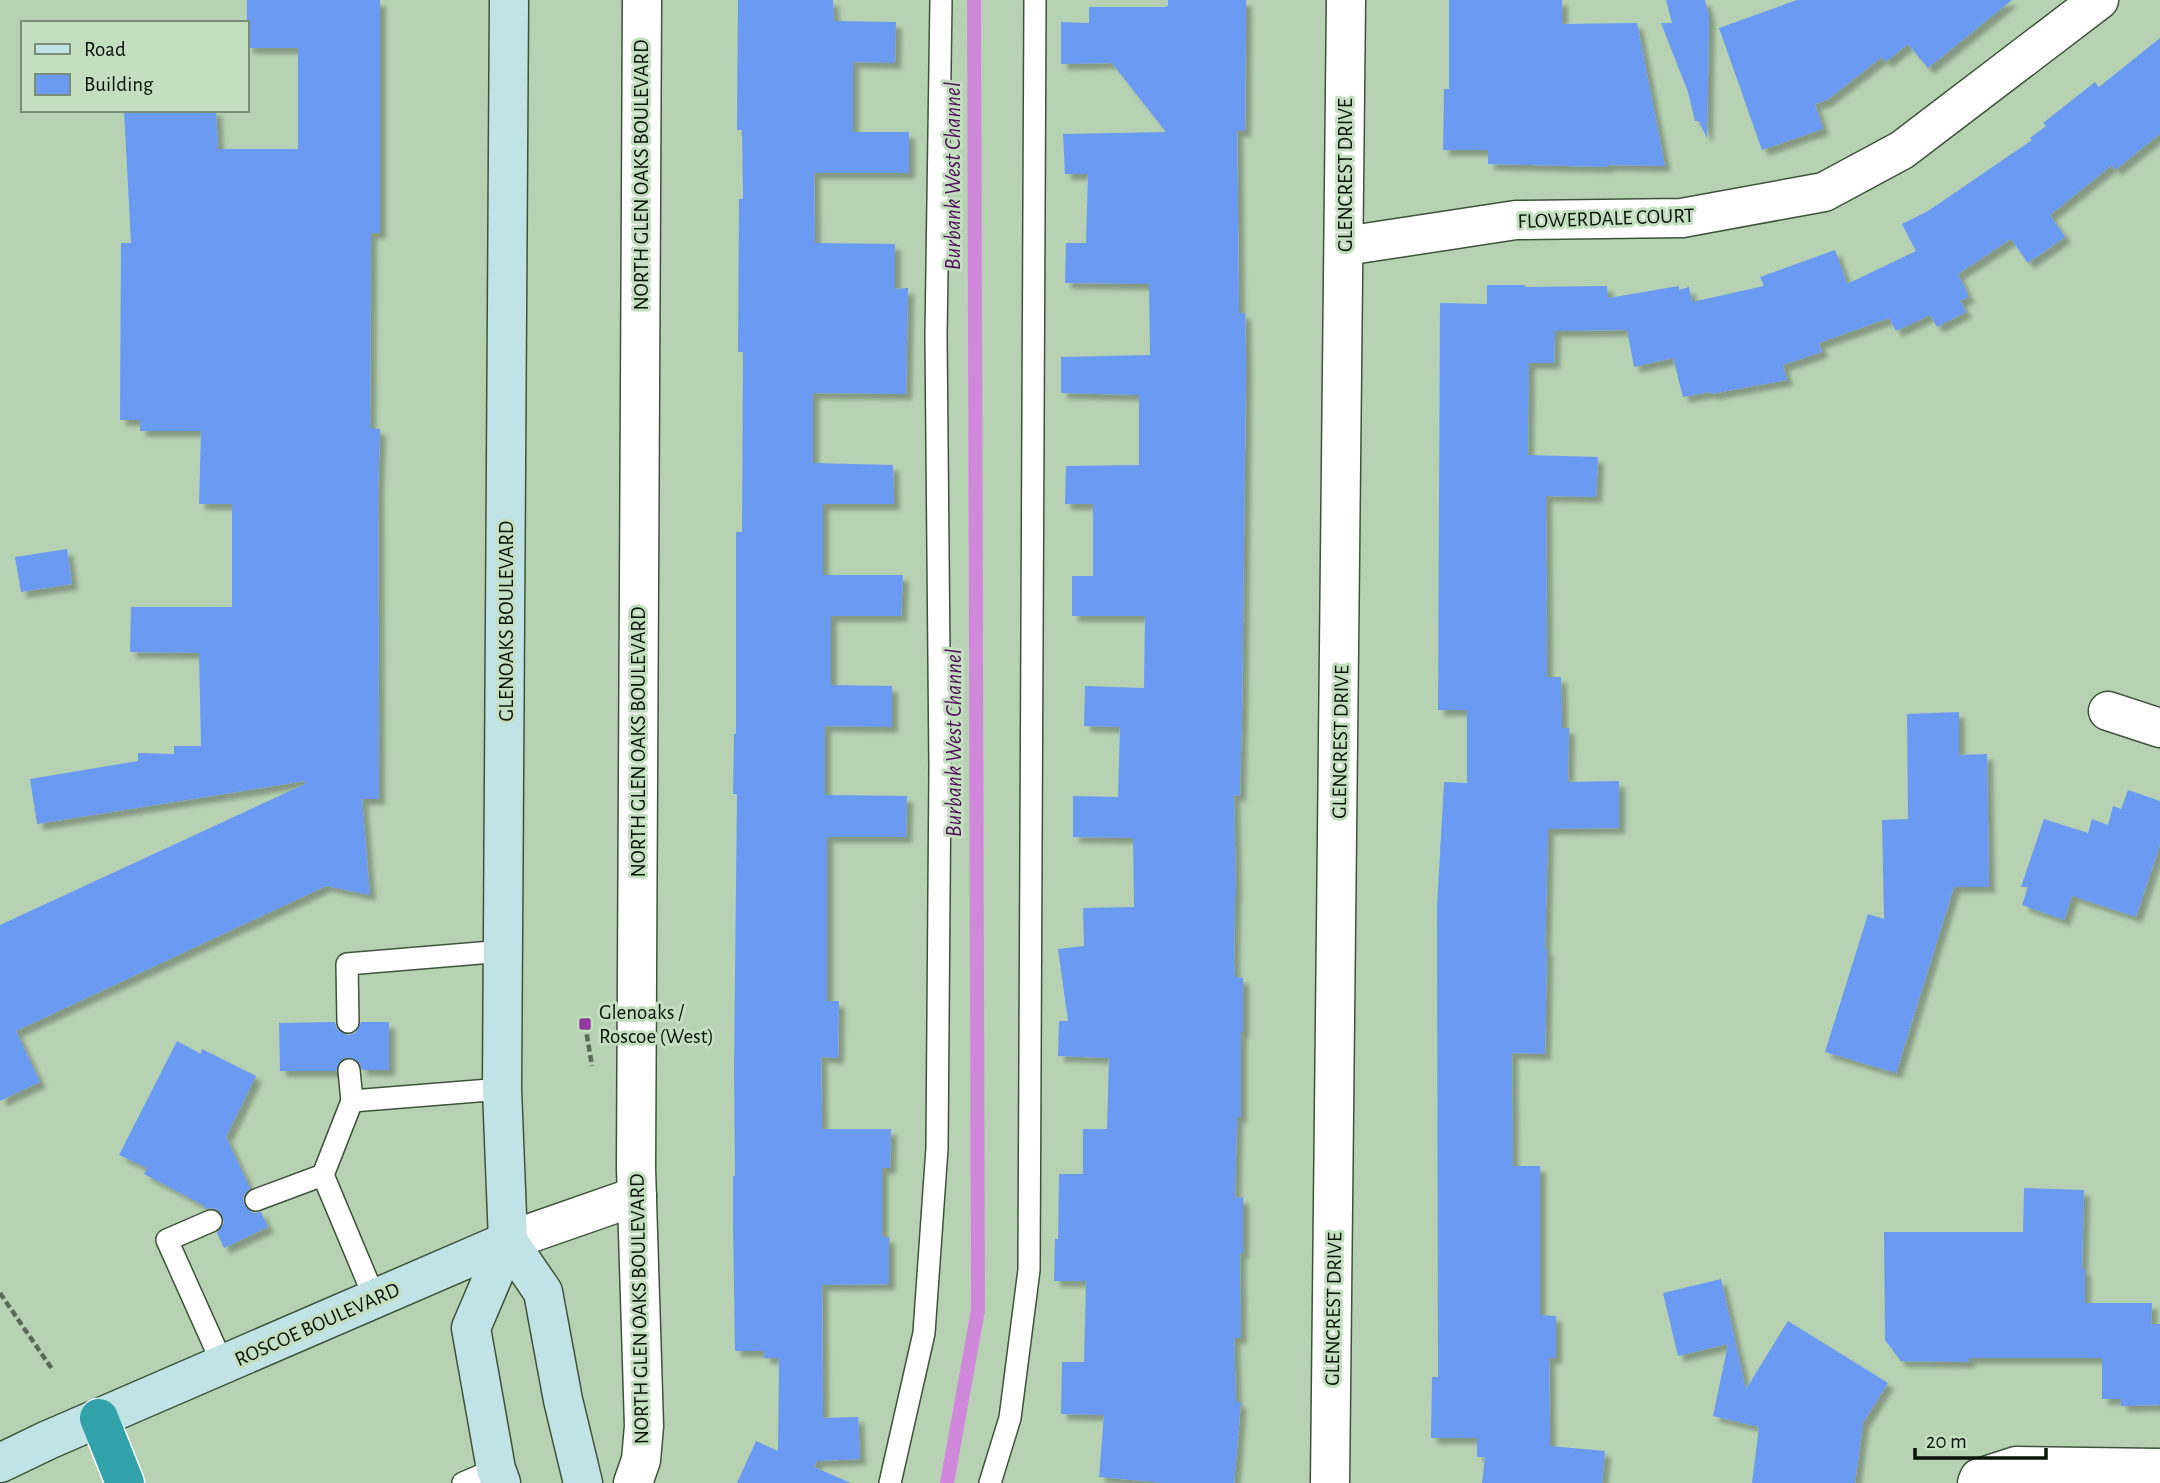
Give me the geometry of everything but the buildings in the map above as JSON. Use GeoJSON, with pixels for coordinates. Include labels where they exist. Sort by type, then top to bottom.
{"type":"FeatureCollection","features":[{"type":"Feature","properties":{"kind":"highway"},"geometry":{"type":"LineString","coordinates":[[99,1418],[125,1483]]}},
{"type":"Feature","properties":{"kind":"main road","name":"GLENOAKS BOULEVARD"},"geometry":{"type":"LineString","coordinates":[[486,1478],[471,1328],[508,1241],[502,1089],[509,0]]}},
{"type":"Feature","properties":{"kind":"main road","name":"ROSCOE BOULEVARD"},"geometry":{"type":"LineString","coordinates":[[0,1463],[508,1241]]}},
{"type":"Feature","properties":{"kind":"main road"},"geometry":{"type":"LineString","coordinates":[[508,1241],[543,1292],[563,1400],[583,1483]]}},
{"type":"Feature","properties":{"kind":"street","name":"NORTH GLEN OAKS BOULEVARD"},"geometry":{"type":"LineString","coordinates":[[632,1483],[641,1460],[644,1426],[636,1156],[642,0]]}},
{"type":"Feature","properties":{"kind":"street","name":"GLENCREST DRIVE"},"geometry":{"type":"LineString","coordinates":[[1330,1483],[1346,0]]}},
{"type":"Feature","properties":{"kind":"street","name":"FLOWERDALE COURT"},"geometry":{"type":"LineString","coordinates":[[1345,246],[1516,220],[1682,218],[1824,192],[1902,150],[2099,0]]}},
{"type":"Feature","properties":{"kind":"street"},"geometry":{"type":"LineString","coordinates":[[2108,711],[2160,728]]}},
{"type":"Feature","properties":{"kind":"street","name":"ROSCOE BOULEVARD"},"geometry":{"type":"LineString","coordinates":[[508,1241],[638,1196]]}},
{"type":"Feature","properties":{"kind":"street"},"geometry":{"type":"LineString","coordinates":[[1977,1483],[1979,1478],[2016,1466],[2160,1468]]}},
{"type":"Feature","properties":{"kind":"lane"},"geometry":{"type":"LineString","coordinates":[[890,1483],[924,1333],[937,1148],[940,768],[936,335],[941,0]]}},
{"type":"Feature","properties":{"kind":"lane"},"geometry":{"type":"LineString","coordinates":[[990,1483],[1010,1418],[1029,1270],[1035,0]]}},
{"type":"Feature","properties":{"kind":"lane"},"geometry":{"type":"LineString","coordinates":[[348,1022],[346,964],[504,951]]}},
{"type":"Feature","properties":{"kind":"lane"},"geometry":{"type":"LineString","coordinates":[[349,1070],[352,1101],[323,1175],[375,1299]]}},
{"type":"Feature","properties":{"kind":"lane"},"geometry":{"type":"LineString","coordinates":[[352,1101],[502,1089]]}},
{"type":"Feature","properties":{"kind":"lane"},"geometry":{"type":"LineString","coordinates":[[256,1200],[323,1175]]}},
{"type":"Feature","properties":{"kind":"lane"},"geometry":{"type":"LineString","coordinates":[[211,1222],[167,1240],[223,1365]]}},
{"type":"Feature","properties":{"kind":"path"},"geometry":{"type":"LineString","coordinates":[[0,1293],[52,1369]]}},
{"type":"Feature","properties":{"kind":"waterway","name":"Burbank West Channel"},"geometry":{"type":"LineString","coordinates":[[947,1483],[978,1310],[974,0]]}},
{"type":"Feature","properties":{"kind":"place","name":"Glenoaks / Roscoe (West)"},"geometry":{"type":"Point","coordinates":[585,1024]}}]}
